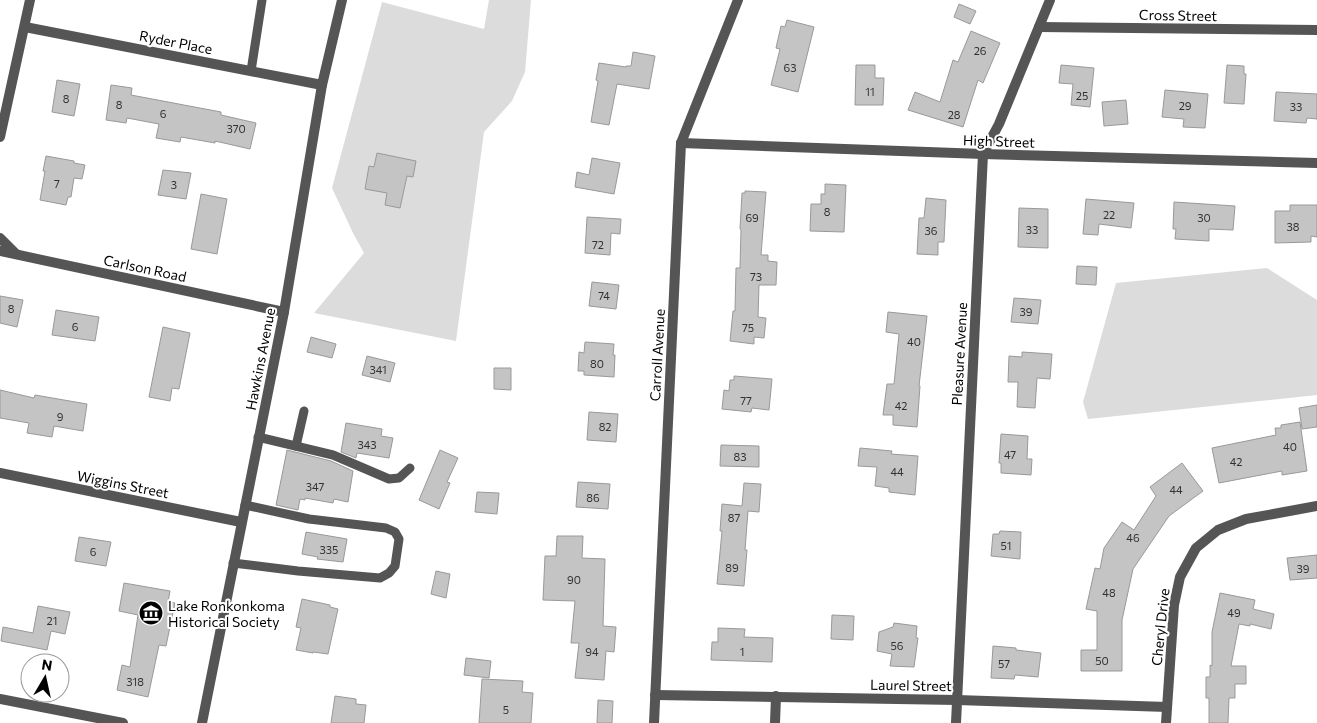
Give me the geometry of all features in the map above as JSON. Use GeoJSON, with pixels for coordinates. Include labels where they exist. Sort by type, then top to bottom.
{"type":"FeatureCollection","features":[{"type":"Feature","properties":{"kind":"street"},"geometry":{"type":"LineString","coordinates":[[0,137],[30,0]]}},
{"type":"Feature","properties":{"kind":"street","name":"Hawkins Avenue"},"geometry":{"type":"LineString","coordinates":[[202,723],[284,312],[322,85],[342,0]]}},
{"type":"Feature","properties":{"kind":"street","name":"Carroll Avenue"},"geometry":{"type":"LineString","coordinates":[[654,723],[681,143],[738,0]]}},
{"type":"Feature","properties":{"kind":"street","name":"Pleasure Avenue"},"geometry":{"type":"LineString","coordinates":[[956,723],[983,154],[999,124],[1050,0]]}},
{"type":"Feature","properties":{"kind":"street","name":"Ryder Place"},"geometry":{"type":"LineString","coordinates":[[25,27],[322,85]]}},
{"type":"Feature","properties":{"kind":"street","name":"Cross Street"},"geometry":{"type":"LineString","coordinates":[[1038,27],[1317,30]]}},
{"type":"Feature","properties":{"kind":"street","name":"High Street"},"geometry":{"type":"LineString","coordinates":[[681,143],[983,154],[1317,163]]}},
{"type":"Feature","properties":{"kind":"street"},"geometry":{"type":"LineString","coordinates":[[0,238],[16,254]]}},
{"type":"Feature","properties":{"kind":"street","name":"Carlson Road"},"geometry":{"type":"LineString","coordinates":[[0,251],[284,312]]}},
{"type":"Feature","properties":{"kind":"street","name":"Wiggins Street"},"geometry":{"type":"LineString","coordinates":[[0,473],[241,522]]}},
{"type":"Feature","properties":{"kind":"street","name":"Cheryl Drive"},"geometry":{"type":"LineString","coordinates":[[1166,723],[1174,605],[1180,577],[1196,548],[1218,530],[1246,519],[1317,506]]}},
{"type":"Feature","properties":{"kind":"street","name":"Laurel Street"},"geometry":{"type":"LineString","coordinates":[[656,695],[957,700],[1167,707]]}},
{"type":"Feature","properties":{"kind":"street"},"geometry":{"type":"LineString","coordinates":[[775,723],[776,696]]}},
{"type":"Feature","properties":{"kind":"street"},"geometry":{"type":"LineString","coordinates":[[0,699],[123,723]]}},
{"type":"Feature","properties":{"kind":"lane"},"geometry":{"type":"LineString","coordinates":[[251,71],[262,0]]}},
{"type":"Feature","properties":{"kind":"lane"},"geometry":{"type":"LineString","coordinates":[[296,446],[304,412]]}},
{"type":"Feature","properties":{"kind":"lane"},"geometry":{"type":"LineString","coordinates":[[258,436],[333,455],[389,479],[399,478],[410,468]]}},
{"type":"Feature","properties":{"kind":"lane"},"geometry":{"type":"LineString","coordinates":[[233,563],[298,572],[380,578],[389,574],[395,566],[398,539],[396,532],[386,528],[308,519],[245,505]]}},
{"type":"Feature","properties":{"kind":"shaded area"},"geometry":{"type":"Polygon","coordinates":[[[489,0],[531,0],[525,72],[512,101],[484,132],[456,341],[314,313],[364,253],[332,188],[382,2],[484,29],[489,0]]]}},
{"type":"Feature","properties":{"kind":"shaded area"},"geometry":{"type":"Polygon","coordinates":[[[1267,268],[1317,300],[1317,395],[1088,419],[1083,402],[1116,283],[1267,268]]]}},
{"type":"Feature","properties":{"kind":"building"},"geometry":{"type":"Polygon","coordinates":[[[959,4],[976,11],[970,24],[954,17],[959,4]]]}},
{"type":"Feature","properties":{"kind":"building"},"geometry":{"type":"Polygon","coordinates":[[[787,20],[814,27],[798,92],[771,85],[780,49],[776,48],[781,26],[785,27],[787,20]]]}},
{"type":"Feature","properties":{"kind":"building"},"geometry":{"type":"Polygon","coordinates":[[[971,31],[1000,43],[983,83],[978,80],[963,127],[908,110],[915,92],[940,102],[953,60],[958,62],[971,31]]]}},
{"type":"Feature","properties":{"kind":"building"},"geometry":{"type":"Polygon","coordinates":[[[633,52],[655,56],[649,89],[617,84],[609,125],[591,122],[599,63],[631,66],[633,52]]]}},
{"type":"Feature","properties":{"kind":"building"},"geometry":{"type":"Polygon","coordinates":[[[856,65],[875,65],[875,78],[884,78],[883,105],[855,105],[856,65]]]}},
{"type":"Feature","properties":{"kind":"building"},"geometry":{"type":"Polygon","coordinates":[[[1061,65],[1094,68],[1090,107],[1071,105],[1073,84],[1059,83],[1061,65]]]}},
{"type":"Feature","properties":{"kind":"building"},"geometry":{"type":"Polygon","coordinates":[[[1227,65],[1244,66],[1244,74],[1246,74],[1244,104],[1224,103],[1227,65]]]}},
{"type":"Feature","properties":{"kind":"building"},"geometry":{"type":"Polygon","coordinates":[[[57,80],[80,84],[74,116],[52,112],[57,80]]]}},
{"type":"Feature","properties":{"kind":"building"},"geometry":{"type":"Polygon","coordinates":[[[111,85],[132,88],[131,95],[221,112],[221,115],[256,123],[250,149],[215,141],[215,143],[181,137],[180,142],[156,138],[159,124],[127,118],[126,123],[106,120],[111,85]]]}},
{"type":"Feature","properties":{"kind":"building"},"geometry":{"type":"Polygon","coordinates":[[[1165,90],[1208,94],[1205,128],[1183,127],[1184,119],[1162,117],[1165,90]]]}},
{"type":"Feature","properties":{"kind":"building"},"geometry":{"type":"Polygon","coordinates":[[[1276,92],[1317,94],[1317,119],[1307,118],[1306,123],[1274,121],[1276,92]]]}},
{"type":"Feature","properties":{"kind":"building"},"geometry":{"type":"Polygon","coordinates":[[[1126,100],[1128,124],[1104,126],[1102,102],[1126,100]]]}},
{"type":"Feature","properties":{"kind":"building"},"geometry":{"type":"Polygon","coordinates":[[[377,153],[416,161],[413,177],[407,176],[400,208],[385,205],[387,193],[365,189],[369,166],[374,167],[377,153]]]}},
{"type":"Feature","properties":{"kind":"building"},"geometry":{"type":"Polygon","coordinates":[[[46,156],[85,165],[82,179],[74,178],[71,197],[68,197],[66,205],[40,200],[46,156]]]}},
{"type":"Feature","properties":{"kind":"building"},"geometry":{"type":"Polygon","coordinates":[[[592,158],[620,163],[614,194],[575,187],[577,172],[589,175],[592,158]]]}},
{"type":"Feature","properties":{"kind":"building"},"geometry":{"type":"Polygon","coordinates":[[[163,170],[191,173],[186,199],[158,195],[163,170]]]}},
{"type":"Feature","properties":{"kind":"building"},"geometry":{"type":"Polygon","coordinates":[[[825,184],[846,185],[844,232],[810,231],[811,204],[821,204],[821,194],[825,194],[825,184]]]}},
{"type":"Feature","properties":{"kind":"building"},"geometry":{"type":"Polygon","coordinates":[[[745,191],[766,192],[761,255],[768,255],[768,261],[777,262],[776,285],[759,285],[758,317],[766,318],[764,338],[754,337],[754,344],[730,341],[733,311],[735,311],[736,268],[740,268],[742,193],[745,193],[745,191]]]}},
{"type":"Feature","properties":{"kind":"building"},"geometry":{"type":"Polygon","coordinates":[[[201,194],[227,199],[217,254],[191,249],[201,194]]]}},
{"type":"Feature","properties":{"kind":"building"},"geometry":{"type":"Polygon","coordinates":[[[926,198],[946,200],[944,242],[938,242],[938,255],[917,254],[919,218],[924,218],[926,198]]]}},
{"type":"Feature","properties":{"kind":"building"},"geometry":{"type":"Polygon","coordinates":[[[1086,199],[1134,203],[1131,228],[1099,224],[1098,235],[1083,234],[1086,199]]]}},
{"type":"Feature","properties":{"kind":"building"},"geometry":{"type":"Polygon","coordinates":[[[1174,202],[1235,206],[1233,230],[1209,229],[1209,241],[1175,239],[1176,229],[1173,229],[1174,202]]]}},
{"type":"Feature","properties":{"kind":"building"},"geometry":{"type":"Polygon","coordinates":[[[1290,205],[1317,205],[1317,237],[1311,236],[1311,242],[1275,243],[1275,211],[1290,211],[1290,205]]]}},
{"type":"Feature","properties":{"kind":"building"},"geometry":{"type":"Polygon","coordinates":[[[1019,208],[1048,209],[1048,248],[1018,247],[1019,208]]]}},
{"type":"Feature","properties":{"kind":"building"},"geometry":{"type":"Polygon","coordinates":[[[587,217],[621,219],[620,234],[611,233],[610,255],[585,253],[587,217]]]}},
{"type":"Feature","properties":{"kind":"building"},"geometry":{"type":"Polygon","coordinates":[[[1077,266],[1097,267],[1096,285],[1076,284],[1077,266]]]}},
{"type":"Feature","properties":{"kind":"building"},"geometry":{"type":"Polygon","coordinates":[[[592,282],[619,285],[616,309],[589,306],[592,282]]]}},
{"type":"Feature","properties":{"kind":"building"},"geometry":{"type":"Polygon","coordinates":[[[0,296],[23,300],[17,327],[0,323],[0,296]]]}},
{"type":"Feature","properties":{"kind":"building"},"geometry":{"type":"Polygon","coordinates":[[[1014,298],[1041,300],[1038,324],[1011,322],[1014,298]]]}},
{"type":"Feature","properties":{"kind":"building"},"geometry":{"type":"Polygon","coordinates":[[[56,310],[99,317],[95,341],[52,335],[56,310]]]}},
{"type":"Feature","properties":{"kind":"building"},"geometry":{"type":"Polygon","coordinates":[[[888,312],[927,316],[919,386],[917,427],[893,425],[893,415],[883,415],[887,384],[894,384],[899,334],[886,332],[888,312]]]}},
{"type":"Feature","properties":{"kind":"building"},"geometry":{"type":"Polygon","coordinates":[[[163,327],[190,333],[179,389],[172,388],[170,401],[149,397],[163,327]]]}},
{"type":"Feature","properties":{"kind":"building"},"geometry":{"type":"Polygon","coordinates":[[[311,337],[336,344],[332,358],[307,352],[311,337]]]}},
{"type":"Feature","properties":{"kind":"building"},"geometry":{"type":"Polygon","coordinates":[[[585,342],[614,344],[614,377],[584,375],[584,371],[578,371],[579,352],[584,353],[585,342]]]}},
{"type":"Feature","properties":{"kind":"building"},"geometry":{"type":"Polygon","coordinates":[[[1022,352],[1052,354],[1050,379],[1037,378],[1035,408],[1017,407],[1018,382],[1008,382],[1009,356],[1022,357],[1022,352]]]}},
{"type":"Feature","properties":{"kind":"building"},"geometry":{"type":"Polygon","coordinates":[[[367,356],[395,363],[390,382],[362,375],[367,356]]]}},
{"type":"Feature","properties":{"kind":"building"},"geometry":{"type":"Polygon","coordinates":[[[494,368],[511,368],[511,390],[494,389],[494,368]]]}},
{"type":"Feature","properties":{"kind":"building"},"geometry":{"type":"Polygon","coordinates":[[[734,376],[772,379],[769,410],[752,408],[751,412],[722,409],[724,390],[729,391],[730,380],[734,380],[734,376]]]}},
{"type":"Feature","properties":{"kind":"building"},"geometry":{"type":"Polygon","coordinates":[[[0,390],[34,398],[35,395],[87,404],[83,431],[54,426],[52,437],[27,433],[29,423],[0,418],[0,390]]]}},
{"type":"Feature","properties":{"kind":"building"},"geometry":{"type":"Polygon","coordinates":[[[1317,405],[1317,427],[1302,429],[1299,408],[1317,405]]]}},
{"type":"Feature","properties":{"kind":"building"},"geometry":{"type":"Polygon","coordinates":[[[589,412],[618,414],[616,442],[587,440],[589,412]]]}},
{"type":"Feature","properties":{"kind":"building"},"geometry":{"type":"Polygon","coordinates":[[[1300,422],[1307,471],[1282,475],[1282,471],[1219,483],[1212,448],[1276,435],[1275,428],[1281,428],[1281,425],[1300,422]]]}},
{"type":"Feature","properties":{"kind":"building"},"geometry":{"type":"Polygon","coordinates":[[[346,423],[382,429],[381,436],[393,438],[389,458],[357,453],[356,458],[341,452],[346,423]]]}},
{"type":"Feature","properties":{"kind":"building"},"geometry":{"type":"Polygon","coordinates":[[[1001,434],[1028,436],[1027,459],[1032,459],[1031,475],[1001,473],[1001,463],[999,463],[1001,434]]]}},
{"type":"Feature","properties":{"kind":"building"},"geometry":{"type":"Polygon","coordinates":[[[721,445],[759,446],[759,467],[720,466],[721,445]]]}},
{"type":"Feature","properties":{"kind":"building"},"geometry":{"type":"Polygon","coordinates":[[[860,448],[892,451],[891,454],[918,456],[915,495],[889,492],[889,488],[875,486],[877,467],[858,466],[860,448]]]}},
{"type":"Feature","properties":{"kind":"building"},"geometry":{"type":"Polygon","coordinates":[[[287,450],[331,461],[353,471],[348,502],[334,499],[333,503],[305,498],[305,500],[300,499],[298,510],[276,505],[287,450]]]}},
{"type":"Feature","properties":{"kind":"building"},"geometry":{"type":"Polygon","coordinates":[[[440,450],[458,458],[447,482],[450,483],[439,509],[419,500],[440,450]]]}},
{"type":"Feature","properties":{"kind":"building"},"geometry":{"type":"Polygon","coordinates":[[[1182,463],[1203,491],[1169,516],[1133,569],[1122,620],[1122,671],[1081,671],[1081,650],[1097,650],[1097,611],[1086,609],[1095,568],[1100,569],[1104,548],[1122,522],[1134,530],[1156,496],[1150,487],[1182,463]]]}},
{"type":"Feature","properties":{"kind":"building"},"geometry":{"type":"Polygon","coordinates":[[[578,482],[610,484],[608,509],[576,507],[578,482]]]}},
{"type":"Feature","properties":{"kind":"building"},"geometry":{"type":"Polygon","coordinates":[[[744,483],[761,484],[759,512],[748,511],[744,586],[717,584],[722,531],[720,531],[722,504],[742,506],[744,483]]]}},
{"type":"Feature","properties":{"kind":"building"},"geometry":{"type":"Polygon","coordinates":[[[477,492],[499,493],[497,514],[475,512],[477,492]]]}},
{"type":"Feature","properties":{"kind":"building"},"geometry":{"type":"Polygon","coordinates":[[[1000,531],[1021,532],[1020,559],[991,556],[993,534],[999,534],[1000,531]]]}},
{"type":"Feature","properties":{"kind":"building"},"geometry":{"type":"Polygon","coordinates":[[[306,532],[347,539],[343,562],[317,559],[318,557],[302,554],[306,532]]]}},
{"type":"Feature","properties":{"kind":"building"},"geometry":{"type":"Polygon","coordinates":[[[557,536],[583,536],[582,558],[605,559],[603,626],[616,627],[614,652],[606,651],[604,680],[575,678],[579,643],[571,643],[575,601],[543,600],[545,556],[556,556],[557,536]]]}},
{"type":"Feature","properties":{"kind":"building"},"geometry":{"type":"Polygon","coordinates":[[[79,537],[111,542],[106,566],[75,561],[79,537]]]}},
{"type":"Feature","properties":{"kind":"building"},"geometry":{"type":"Polygon","coordinates":[[[1317,555],[1317,578],[1290,580],[1287,558],[1317,555]]]}},
{"type":"Feature","properties":{"kind":"building"},"geometry":{"type":"Polygon","coordinates":[[[436,571],[450,574],[446,598],[431,594],[436,571]]]}},
{"type":"Feature","properties":{"kind":"building","name":"Lake Ronkonkoma Historical Society"},"geometry":{"type":"Polygon","coordinates":[[[124,583],[170,591],[168,602],[175,603],[166,646],[159,645],[148,697],[117,690],[122,665],[130,667],[138,615],[119,611],[124,583]]]}},
{"type":"Feature","properties":{"kind":"building"},"geometry":{"type":"Polygon","coordinates":[[[1220,593],[1255,600],[1253,609],[1274,614],[1271,629],[1250,624],[1250,626],[1239,624],[1231,666],[1246,666],[1246,684],[1235,684],[1235,698],[1229,698],[1228,723],[1209,723],[1209,698],[1206,698],[1206,677],[1210,677],[1210,665],[1212,666],[1212,632],[1220,593]]]}},
{"type":"Feature","properties":{"kind":"building"},"geometry":{"type":"Polygon","coordinates":[[[302,599],[330,605],[330,607],[338,609],[328,654],[296,650],[301,628],[296,627],[302,599]]]}},
{"type":"Feature","properties":{"kind":"building"},"geometry":{"type":"Polygon","coordinates":[[[38,606],[70,612],[65,634],[51,631],[47,650],[1,641],[3,627],[33,633],[38,606]]]}},
{"type":"Feature","properties":{"kind":"building"},"geometry":{"type":"Polygon","coordinates":[[[832,615],[854,616],[853,640],[831,639],[832,615]]]}},
{"type":"Feature","properties":{"kind":"building"},"geometry":{"type":"Polygon","coordinates":[[[894,623],[917,626],[916,638],[918,638],[914,667],[890,666],[892,654],[877,651],[879,632],[893,627],[894,623]]]}},
{"type":"Feature","properties":{"kind":"building"},"geometry":{"type":"Polygon","coordinates":[[[718,628],[745,629],[744,637],[773,638],[772,662],[711,660],[712,642],[718,642],[718,628]]]}},
{"type":"Feature","properties":{"kind":"building"},"geometry":{"type":"Polygon","coordinates":[[[993,646],[1041,653],[1038,677],[1015,675],[1014,679],[991,678],[993,646]]]}},
{"type":"Feature","properties":{"kind":"building"},"geometry":{"type":"Polygon","coordinates":[[[466,658],[491,661],[489,678],[464,675],[466,658]]]}},
{"type":"Feature","properties":{"kind":"building"},"geometry":{"type":"Polygon","coordinates":[[[482,679],[523,681],[522,692],[533,693],[531,723],[479,723],[482,679]]]}},
{"type":"Feature","properties":{"kind":"building"},"geometry":{"type":"Polygon","coordinates":[[[335,696],[356,699],[356,704],[366,705],[364,723],[331,723],[335,696]]]}},
{"type":"Feature","properties":{"kind":"building"},"geometry":{"type":"Polygon","coordinates":[[[598,700],[613,701],[612,723],[597,723],[598,700]]]}},
{"type":"Feature","properties":{"kind":"place","name":"Lake Ronkonkoma Historical Society"},"geometry":{"type":"Point","coordinates":[151,613]}}]}
